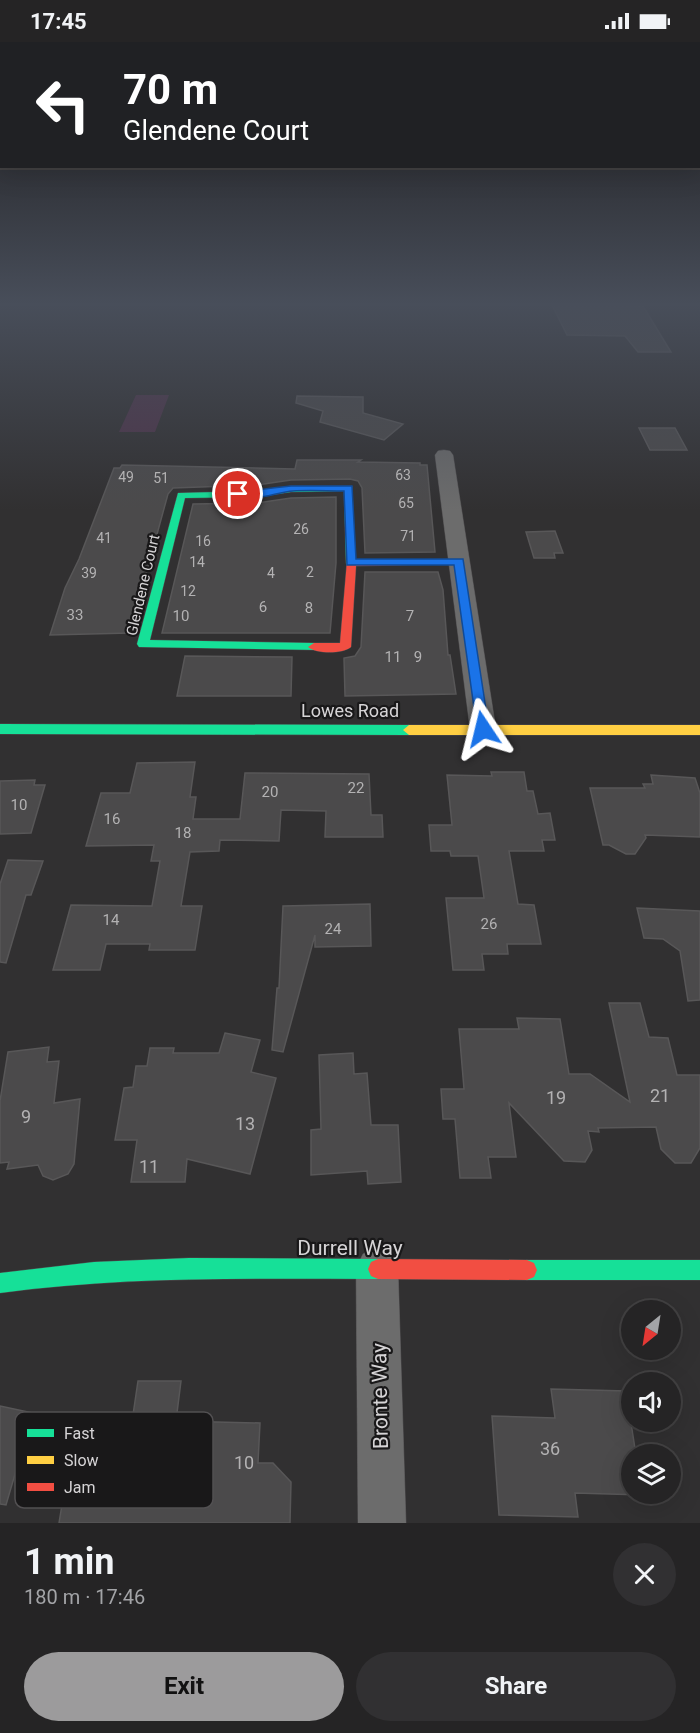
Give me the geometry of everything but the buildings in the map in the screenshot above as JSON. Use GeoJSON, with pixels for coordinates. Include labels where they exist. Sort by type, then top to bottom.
{"type":"FeatureCollection","features":[{"type":"Feature","properties":{"kind":"street"},"geometry":{"type":"LineString","coordinates":[[444,455],[483,729]]}},
{"type":"Feature","properties":{"kind":"street","name":"Glendene Court"},"geometry":{"type":"LineString","coordinates":[[349,488],[351,563],[345,646],[143,644],[181,495],[257,494],[291,489],[349,488]]}},
{"type":"Feature","properties":{"kind":"street"},"geometry":{"type":"LineString","coordinates":[[351,563],[459,562]]}},
{"type":"Feature","properties":{"kind":"street","name":"Lowes Road"},"geometry":{"type":"LineString","coordinates":[[0,729],[700,730]]}},
{"type":"Feature","properties":{"kind":"street","name":"Bronte Way"},"geometry":{"type":"LineString","coordinates":[[377,1268],[382,1523]]}},
{"type":"Feature","properties":{"kind":"street","name":"Durrell Way"},"geometry":{"type":"LineString","coordinates":[[0,1283],[50,1275],[130,1269],[700,1270]]}},
{"type":"Feature","properties":{"kind":"shaded area"},"geometry":{"type":"Polygon","coordinates":[[[136,395],[169,395],[155,432],[119,432],[136,395]]]}},
{"type":"Feature","properties":{"kind":"traffic: fast"},"geometry":{"type":"LineString","coordinates":[[314,647],[143,644],[181,495],[257,494],[291,489],[349,488],[351,563]]}},
{"type":"Feature","properties":{"kind":"traffic: fast"},"geometry":{"type":"LineString","coordinates":[[0,729],[409,730]]}},
{"type":"Feature","properties":{"kind":"traffic: fast"},"geometry":{"type":"LineString","coordinates":[[0,1283],[94,1272],[189,1268],[378,1269]]}},
{"type":"Feature","properties":{"kind":"traffic: fast"},"geometry":{"type":"LineString","coordinates":[[527,1270],[700,1270]]}},
{"type":"Feature","properties":{"kind":"traffic: slow"},"geometry":{"type":"LineString","coordinates":[[409,730],[700,730]]}},
{"type":"Feature","properties":{"kind":"traffic: jam"},"geometry":{"type":"LineString","coordinates":[[314,647],[345,647],[351,563],[459,562]]}},
{"type":"Feature","properties":{"kind":"traffic: jam"},"geometry":{"type":"LineString","coordinates":[[378,1269],[527,1270]]}},
{"type":"Feature","properties":{"kind":"route"},"geometry":{"type":"LineString","coordinates":[[238,494],[291,489],[349,488],[351,563],[459,562],[483,729]]}}]}
